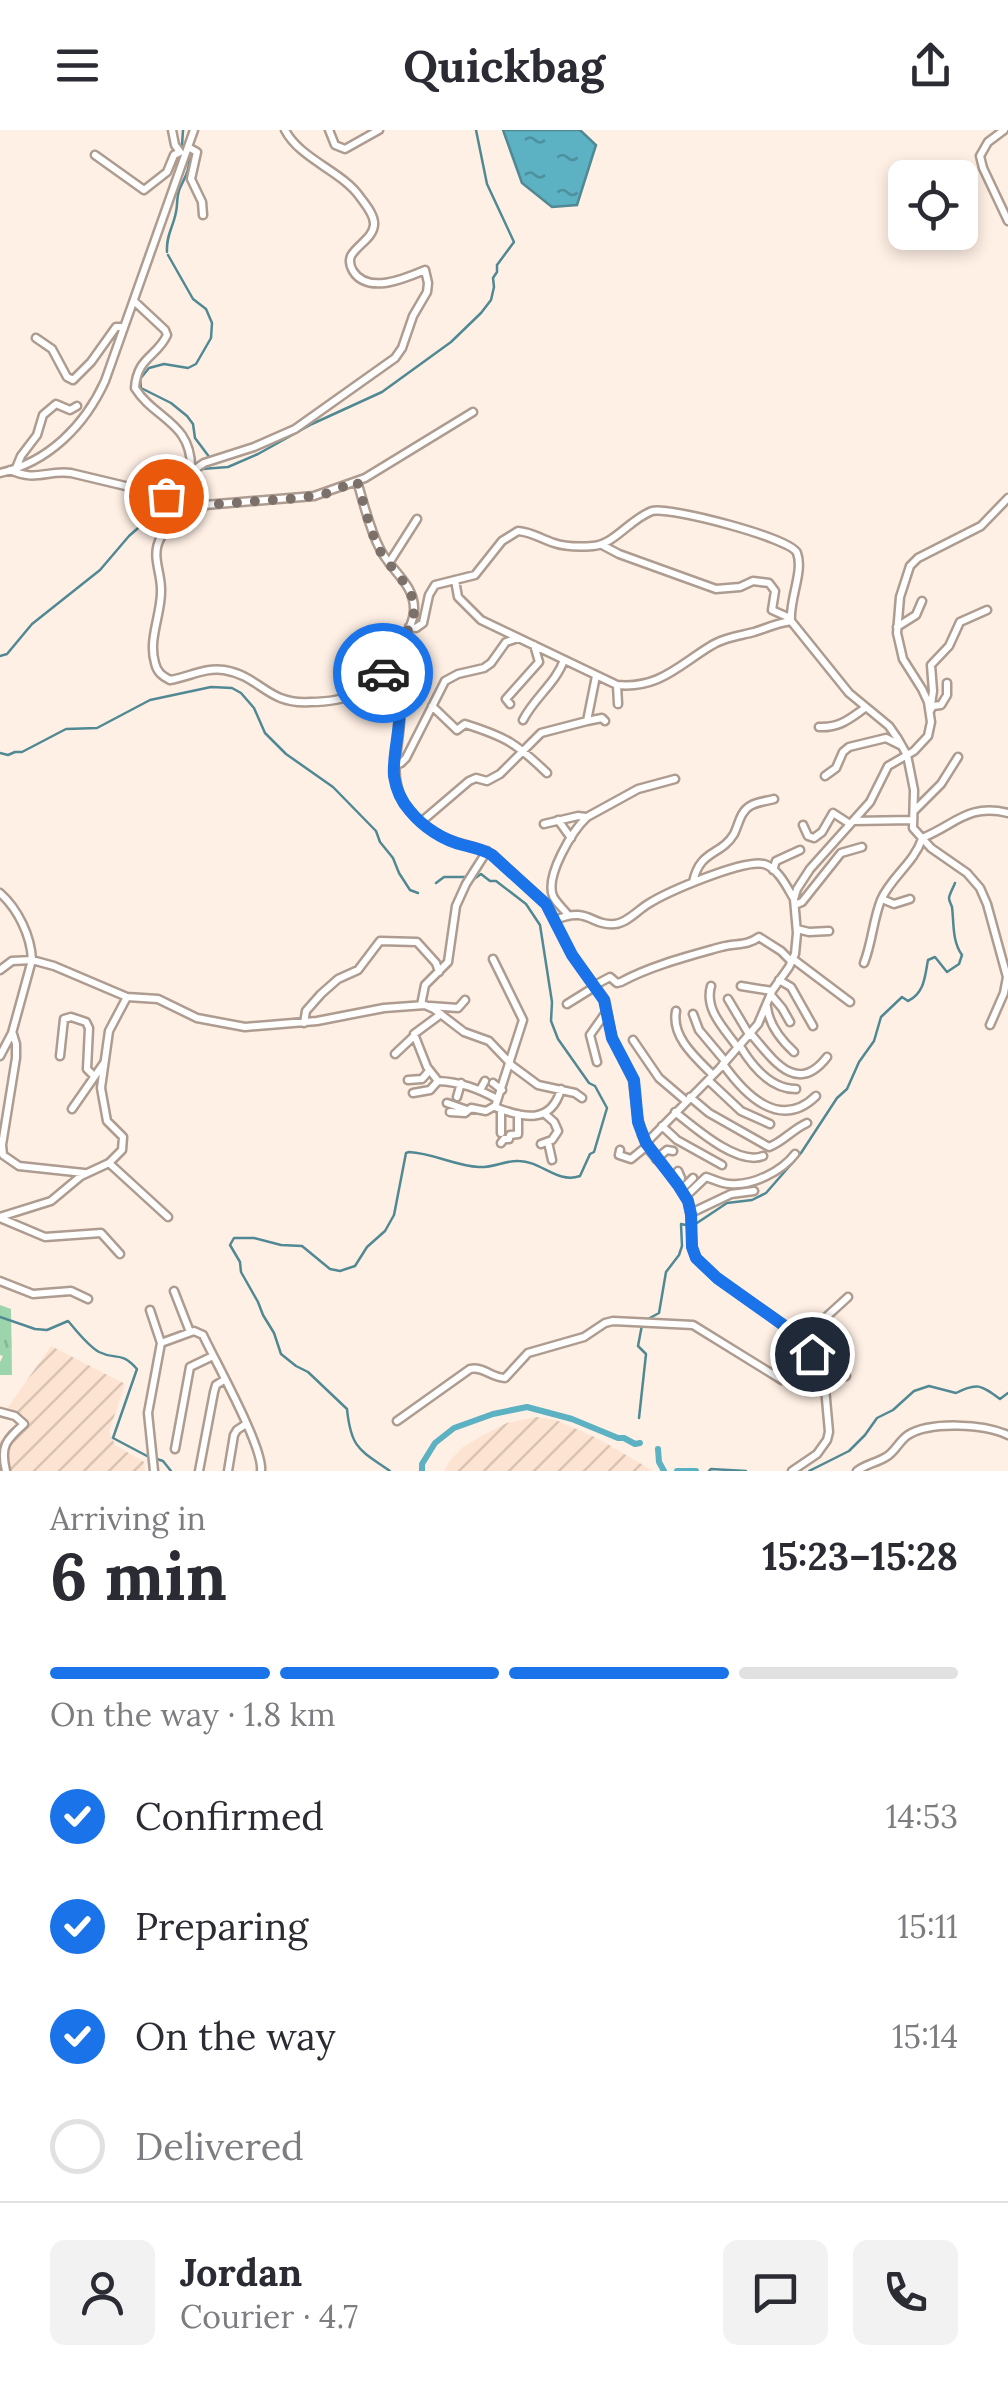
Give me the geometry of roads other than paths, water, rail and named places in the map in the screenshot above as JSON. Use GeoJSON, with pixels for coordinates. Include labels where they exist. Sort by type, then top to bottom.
{"type":"FeatureCollection","features":[{"type":"Feature","properties":{"kind":"street"},"geometry":{"type":"LineString","coordinates":[[172,130],[174,144],[185,151]]}},
{"type":"Feature","properties":{"kind":"street"},"geometry":{"type":"LineString","coordinates":[[0,473],[50,450],[84,420],[106,381],[194,130]]}},
{"type":"Feature","properties":{"kind":"street"},"geometry":{"type":"LineString","coordinates":[[141,490],[177,483],[204,462],[296,429],[396,358],[427,292],[424,270],[385,283],[367,281],[355,274],[350,259],[372,231],[372,216],[355,190],[296,144],[285,130]]}},
{"type":"Feature","properties":{"kind":"street"},"geometry":{"type":"LineString","coordinates":[[329,130],[335,145],[345,150],[379,130]]}},
{"type":"Feature","properties":{"kind":"street"},"geometry":{"type":"LineString","coordinates":[[1004,130],[983,147],[980,156],[1008,220]]}},
{"type":"Feature","properties":{"kind":"street"},"geometry":{"type":"LineString","coordinates":[[95,155],[144,190],[167,172],[174,155],[196,152],[191,179],[202,202],[203,215]]}},
{"type":"Feature","properties":{"kind":"street"},"geometry":{"type":"LineString","coordinates":[[134,301],[167,335],[140,368],[134,388],[174,424],[190,451],[191,470]]}},
{"type":"Feature","properties":{"kind":"street"},"geometry":{"type":"LineString","coordinates":[[36,338],[52,349],[71,380],[91,362],[116,327],[124,327]]}},
{"type":"Feature","properties":{"kind":"street"},"geometry":{"type":"LineString","coordinates":[[13,469],[37,434],[48,409],[56,404],[70,410],[77,406]]}},
{"type":"Feature","properties":{"kind":"street"},"geometry":{"type":"LineString","coordinates":[[13,469],[32,478],[71,473],[205,505],[314,496],[357,481],[473,412]]}},
{"type":"Feature","properties":{"kind":"street"},"geometry":{"type":"LineString","coordinates":[[205,505],[201,511],[171,526],[156,549],[162,591],[153,652],[161,675],[175,680],[204,670],[222,670],[244,676],[280,699],[295,703],[348,697],[383,674],[414,613],[412,597],[378,546],[357,481]]}},
{"type":"Feature","properties":{"kind":"street"},"geometry":{"type":"LineString","coordinates":[[930,711],[898,644],[900,597],[910,566],[980,526],[1008,498]]}},
{"type":"Feature","properties":{"kind":"street"},"geometry":{"type":"LineString","coordinates":[[601,544],[644,515],[663,510],[774,538],[797,553],[791,620]]}},
{"type":"Feature","properties":{"kind":"street"},"geometry":{"type":"LineString","coordinates":[[388,562],[418,519]]}},
{"type":"Feature","properties":{"kind":"street"},"geometry":{"type":"LineString","coordinates":[[409,627],[423,623],[435,585],[475,575],[502,541],[518,531],[564,545],[601,544],[716,589],[753,580],[769,584],[775,591],[772,610],[791,620],[849,693],[889,726],[907,755],[914,796],[913,828],[980,888],[1007,973],[1004,993],[990,1026]]}},
{"type":"Feature","properties":{"kind":"street"},"geometry":{"type":"LineString","coordinates":[[455,580],[458,597],[478,618],[617,685],[654,680],[718,642],[791,620]]}},
{"type":"Feature","properties":{"kind":"street"},"geometry":{"type":"LineString","coordinates":[[897,626],[916,615],[922,601]]}},
{"type":"Feature","properties":{"kind":"street"},"geometry":{"type":"LineString","coordinates":[[620,1150],[619,1154],[631,1159],[762,1018],[771,992],[792,961],[797,942],[796,892],[873,797],[884,772],[928,736],[932,662],[949,646],[960,622],[987,610]]}},
{"type":"Feature","properties":{"kind":"street"},"geometry":{"type":"LineString","coordinates":[[394,766],[404,761],[448,678],[484,668],[506,642],[520,638]]}},
{"type":"Feature","properties":{"kind":"street"},"geometry":{"type":"LineString","coordinates":[[510,704],[506,699],[539,662],[534,644]]}},
{"type":"Feature","properties":{"kind":"street"},"geometry":{"type":"LineString","coordinates":[[523,720],[564,660]]}},
{"type":"Feature","properties":{"kind":"street"},"geometry":{"type":"LineString","coordinates":[[383,674],[394,681],[400,706],[394,766],[398,791],[412,814],[450,841],[487,852],[546,904],[572,955],[596,986],[608,1010],[612,1038],[634,1080],[646,1144],[682,1190],[691,1212],[692,1247],[702,1265],[812,1354],[822,1377],[829,1432],[817,1454],[792,1471]]}},
{"type":"Feature","properties":{"kind":"street"},"geometry":{"type":"LineString","coordinates":[[587,722],[596,676]]}},
{"type":"Feature","properties":{"kind":"street"},"geometry":{"type":"LineString","coordinates":[[930,711],[947,696],[947,683]]}},
{"type":"Feature","properties":{"kind":"street"},"geometry":{"type":"LineString","coordinates":[[617,685],[618,704]]}},
{"type":"Feature","properties":{"kind":"street"},"geometry":{"type":"LineString","coordinates":[[432,706],[458,730],[464,724],[489,731],[523,750],[547,774]]}},
{"type":"Feature","properties":{"kind":"street"},"geometry":{"type":"LineString","coordinates":[[819,727],[842,724],[865,708]]}},
{"type":"Feature","properties":{"kind":"street"},"geometry":{"type":"LineString","coordinates":[[421,822],[469,781],[487,781],[500,774],[544,732],[602,718],[605,721]]}},
{"type":"Feature","properties":{"kind":"street"},"geometry":{"type":"LineString","coordinates":[[825,776],[836,768],[849,748],[886,738],[901,745]]}},
{"type":"Feature","properties":{"kind":"street"},"geometry":{"type":"LineString","coordinates":[[914,810],[941,784],[958,758]]}},
{"type":"Feature","properties":{"kind":"street"},"geometry":{"type":"LineString","coordinates":[[568,915],[553,896],[552,884],[571,838],[587,818],[640,788],[675,779]]}},
{"type":"Feature","properties":{"kind":"street"},"geometry":{"type":"LineString","coordinates":[[692,882],[700,863],[726,844],[747,809],[774,799]]}},
{"type":"Feature","properties":{"kind":"street"},"geometry":{"type":"LineString","coordinates":[[864,963],[882,899],[917,852],[921,839],[978,810],[1008,813]]}},
{"type":"Feature","properties":{"kind":"street"},"geometry":{"type":"LineString","coordinates":[[803,825],[808,836],[814,838],[822,832],[831,814],[836,813],[851,822],[913,820]]}},
{"type":"Feature","properties":{"kind":"street"},"geometry":{"type":"LineString","coordinates":[[544,824],[587,818]]}},
{"type":"Feature","properties":{"kind":"street"},"geometry":{"type":"LineString","coordinates":[[558,820],[571,838]]}},
{"type":"Feature","properties":{"kind":"street"},"geometry":{"type":"LineString","coordinates":[[795,902],[802,902],[842,853],[862,847]]}},
{"type":"Feature","properties":{"kind":"street"},"geometry":{"type":"LineString","coordinates":[[773,870],[776,861],[800,850]]}},
{"type":"Feature","properties":{"kind":"street"},"geometry":{"type":"LineString","coordinates":[[425,1006],[425,984],[448,960],[455,911],[487,852]]}},
{"type":"Feature","properties":{"kind":"street"},"geometry":{"type":"LineString","coordinates":[[555,920],[582,915],[618,923],[692,882],[756,864],[773,870],[795,902]]}},
{"type":"Feature","properties":{"kind":"street"},"geometry":{"type":"LineString","coordinates":[[0,893],[17,913],[32,960],[12,1033],[0,1056]]}},
{"type":"Feature","properties":{"kind":"street"},"geometry":{"type":"LineString","coordinates":[[882,899],[894,904],[910,898]]}},
{"type":"Feature","properties":{"kind":"street"},"geometry":{"type":"LineString","coordinates":[[797,929],[829,931]]}},
{"type":"Feature","properties":{"kind":"street"},"geometry":{"type":"LineString","coordinates":[[567,1004],[610,977],[621,982],[719,948],[749,944],[759,937],[850,1002]]}},
{"type":"Feature","properties":{"kind":"street"},"geometry":{"type":"LineString","coordinates":[[304,1022],[306,1011],[321,994],[338,979],[358,970],[380,941],[416,942],[440,972]]}},
{"type":"Feature","properties":{"kind":"street"},"geometry":{"type":"LineString","coordinates":[[493,959],[523,1020],[497,1105],[502,1138],[514,1146]]}},
{"type":"Feature","properties":{"kind":"street"},"geometry":{"type":"LineString","coordinates":[[0,970],[12,961],[32,960],[128,997],[158,999],[197,1018],[253,1028],[384,1008],[458,1008],[464,1000]]}},
{"type":"Feature","properties":{"kind":"street"},"geometry":{"type":"LineString","coordinates":[[779,980],[791,987],[814,1026]]}},
{"type":"Feature","properties":{"kind":"street"},"geometry":{"type":"LineString","coordinates":[[711,986],[710,1006],[750,1062],[770,1081],[796,1089]]}},
{"type":"Feature","properties":{"kind":"street"},"geometry":{"type":"LineString","coordinates":[[741,986],[771,992],[790,1022]]}},
{"type":"Feature","properties":{"kind":"street"},"geometry":{"type":"LineString","coordinates":[[0,1218],[51,1201],[86,1173],[109,1164],[122,1150],[124,1141],[105,1117],[101,1088],[109,1032],[128,997]]}},
{"type":"Feature","properties":{"kind":"street"},"geometry":{"type":"LineString","coordinates":[[728,999],[750,1035],[778,1064],[796,1075],[816,1070],[828,1057]]}},
{"type":"Feature","properties":{"kind":"street"},"geometry":{"type":"LineString","coordinates":[[425,1006],[464,1032],[489,1041],[535,1083],[582,1098]]}},
{"type":"Feature","properties":{"kind":"street"},"geometry":{"type":"LineString","coordinates":[[767,1006],[770,1020],[794,1052]]}},
{"type":"Feature","properties":{"kind":"street"},"geometry":{"type":"LineString","coordinates":[[597,1062],[590,1036],[608,1010]]}},
{"type":"Feature","properties":{"kind":"street"},"geometry":{"type":"LineString","coordinates":[[676,1011],[674,1020],[682,1040],[710,1078],[741,1111],[770,1124]]}},
{"type":"Feature","properties":{"kind":"street"},"geometry":{"type":"LineString","coordinates":[[395,1054],[416,1030],[440,1014]]}},
{"type":"Feature","properties":{"kind":"street"},"geometry":{"type":"LineString","coordinates":[[693,1014],[699,1030],[743,1090],[756,1100],[777,1110],[793,1109],[816,1096]]}},
{"type":"Feature","properties":{"kind":"street"},"geometry":{"type":"LineString","coordinates":[[60,1056],[62,1021],[71,1017],[86,1022],[88,1069],[94,1076]]}},
{"type":"Feature","properties":{"kind":"street"},"geometry":{"type":"LineString","coordinates":[[12,1033],[16,1058],[2,1145],[4,1155],[19,1166],[86,1173]]}},
{"type":"Feature","properties":{"kind":"street"},"geometry":{"type":"LineString","coordinates":[[414,1036],[429,1071],[438,1081],[480,1090],[497,1105],[518,1114],[545,1114],[554,1106],[561,1090]]}},
{"type":"Feature","properties":{"kind":"street"},"geometry":{"type":"LineString","coordinates":[[633,1040],[659,1078],[709,1113],[769,1147],[807,1122]]}},
{"type":"Feature","properties":{"kind":"street"},"geometry":{"type":"LineString","coordinates":[[72,1109],[104,1062]]}},
{"type":"Feature","properties":{"kind":"street"},"geometry":{"type":"LineString","coordinates":[[408,1080],[422,1080],[429,1071]]}},
{"type":"Feature","properties":{"kind":"street"},"geometry":{"type":"LineString","coordinates":[[413,1093],[430,1090],[438,1081]]}},
{"type":"Feature","properties":{"kind":"street"},"geometry":{"type":"LineString","coordinates":[[480,1090],[489,1082],[502,1090]]}},
{"type":"Feature","properties":{"kind":"street"},"geometry":{"type":"LineString","coordinates":[[457,1097],[461,1083]]}},
{"type":"Feature","properties":{"kind":"street"},"geometry":{"type":"LineString","coordinates":[[463,1110],[486,1111],[497,1105]]}},
{"type":"Feature","properties":{"kind":"street"},"geometry":{"type":"LineString","coordinates":[[674,1112],[740,1156],[754,1160],[764,1156]]}},
{"type":"Feature","properties":{"kind":"street"},"geometry":{"type":"LineString","coordinates":[[502,1138],[518,1134],[518,1114]]}},
{"type":"Feature","properties":{"kind":"street"},"geometry":{"type":"LineString","coordinates":[[545,1114],[558,1128],[555,1137],[545,1143],[552,1160]]}},
{"type":"Feature","properties":{"kind":"street"},"geometry":{"type":"LineString","coordinates":[[630,1127],[640,1126]]}},
{"type":"Feature","properties":{"kind":"street"},"geometry":{"type":"LineString","coordinates":[[662,1126],[677,1140],[722,1165]]}},
{"type":"Feature","properties":{"kind":"street"},"geometry":{"type":"LineString","coordinates":[[656,1159],[666,1150],[673,1150]]}},
{"type":"Feature","properties":{"kind":"street"},"geometry":{"type":"LineString","coordinates":[[682,1190],[706,1177],[729,1184],[746,1182],[774,1173],[795,1154]]}},
{"type":"Feature","properties":{"kind":"street"},"geometry":{"type":"LineString","coordinates":[[109,1164],[168,1217]]}},
{"type":"Feature","properties":{"kind":"street"},"geometry":{"type":"LineString","coordinates":[[678,1171],[682,1190]]}},
{"type":"Feature","properties":{"kind":"street"},"geometry":{"type":"LineString","coordinates":[[682,1190],[693,1178]]}},
{"type":"Feature","properties":{"kind":"street"},"geometry":{"type":"LineString","coordinates":[[691,1212],[706,1202],[754,1191]]}},
{"type":"Feature","properties":{"kind":"street"},"geometry":{"type":"LineString","coordinates":[[0,1218],[46,1238],[101,1232],[120,1254]]}},
{"type":"Feature","properties":{"kind":"street"},"geometry":{"type":"LineString","coordinates":[[0,1280],[33,1294],[71,1291],[88,1299]]}},
{"type":"Feature","properties":{"kind":"street"},"geometry":{"type":"LineString","coordinates":[[174,1291],[190,1332]]}},
{"type":"Feature","properties":{"kind":"street"},"geometry":{"type":"LineString","coordinates":[[397,1421],[470,1369],[505,1378],[528,1353],[584,1337],[609,1322],[693,1325],[782,1380],[793,1376],[803,1343],[848,1297]]}},
{"type":"Feature","properties":{"kind":"street"},"geometry":{"type":"LineString","coordinates":[[150,1310],[161,1343],[148,1413],[154,1471]]}},
{"type":"Feature","properties":{"kind":"street"},"geometry":{"type":"LineString","coordinates":[[161,1343],[190,1332],[203,1335],[261,1458],[261,1471]]}},
{"type":"Feature","properties":{"kind":"street"},"geometry":{"type":"LineString","coordinates":[[803,1343],[820,1343],[846,1376]]}},
{"type":"Feature","properties":{"kind":"street"},"geometry":{"type":"LineString","coordinates":[[175,1448],[190,1367],[213,1356]]}},
{"type":"Feature","properties":{"kind":"street"},"geometry":{"type":"LineString","coordinates":[[198,1471],[215,1388],[224,1380]]}},
{"type":"Feature","properties":{"kind":"street"},"geometry":{"type":"LineString","coordinates":[[0,1412],[15,1416],[24,1424],[4,1448],[6,1471]]}},
{"type":"Feature","properties":{"kind":"street"},"geometry":{"type":"LineString","coordinates":[[228,1471],[234,1435],[246,1424]]}},
{"type":"Feature","properties":{"kind":"street"},"geometry":{"type":"LineString","coordinates":[[857,1471],[885,1458],[907,1436],[931,1427],[991,1430],[1008,1435]]}},
{"type":"Feature","properties":{"kind":"water"},"geometry":{"type":"Polygon","coordinates":[[[503,130],[580,130],[596,145],[577,205],[552,207],[522,183],[503,130]]]}},
{"type":"Feature","properties":{"kind":"waterway"},"geometry":{"type":"LineString","coordinates":[[182,146],[183,130]]}},
{"type":"Feature","properties":{"kind":"waterway"},"geometry":{"type":"LineString","coordinates":[[176,495],[202,469],[228,467],[382,392],[451,342],[481,313],[491,300],[497,265],[514,242],[487,184],[476,130]]}},
{"type":"Feature","properties":{"kind":"waterway"},"geometry":{"type":"LineString","coordinates":[[167,252],[189,157]]}},
{"type":"Feature","properties":{"kind":"waterway"},"geometry":{"type":"LineString","coordinates":[[168,255],[193,299],[206,309],[212,323],[211,338],[196,364],[188,368],[164,364],[149,368],[140,379],[141,388],[187,416],[195,438],[210,458]]}},
{"type":"Feature","properties":{"kind":"waterway"},"geometry":{"type":"LineString","coordinates":[[0,656],[7,654],[32,624],[100,570],[129,536],[170,500]]}},
{"type":"Feature","properties":{"kind":"waterway"},"geometry":{"type":"LineString","coordinates":[[0,753],[22,752],[66,729],[97,728],[150,700],[211,687],[232,688],[254,708],[265,733],[286,754],[333,787],[376,831],[410,890],[418,893]]}},
{"type":"Feature","properties":{"kind":"waterway"},"geometry":{"type":"LineString","coordinates":[[390,1471],[354,1441],[347,1409],[308,1372],[281,1354],[230,1245],[234,1238],[254,1238],[302,1246],[330,1269],[340,1271],[355,1266],[394,1215],[409,1152],[479,1167],[527,1162],[564,1177],[580,1176],[594,1152],[607,1108],[558,1039],[551,1021],[552,1002],[540,925],[526,904],[496,881],[481,874],[474,879]]}},
{"type":"Feature","properties":{"kind":"waterway"},"geometry":{"type":"LineString","coordinates":[[436,883],[444,877],[466,877]]}},
{"type":"Feature","properties":{"kind":"waterway"},"geometry":{"type":"LineString","coordinates":[[694,1225],[727,1203],[752,1200],[766,1193],[801,1153],[847,1089],[874,1041],[881,1017],[902,997],[908,1001],[918,993],[928,960],[935,957],[947,972],[959,964],[962,955],[955,938],[949,898],[955,883]]}},
{"type":"Feature","properties":{"kind":"waterway"},"geometry":{"type":"LineString","coordinates":[[648,1319],[659,1313],[666,1272],[679,1255],[681,1224],[686,1225]]}},
{"type":"Feature","properties":{"kind":"waterway"},"geometry":{"type":"LineString","coordinates":[[0,1317],[47,1330],[68,1321],[95,1349],[131,1363],[137,1369],[113,1438],[147,1456]]}},
{"type":"Feature","properties":{"kind":"waterway"},"geometry":{"type":"LineString","coordinates":[[639,1418],[646,1354],[638,1346],[642,1325]]}},
{"type":"Feature","properties":{"kind":"waterway"},"geometry":{"type":"LineString","coordinates":[[809,1471],[849,1451],[877,1418],[914,1391],[929,1386],[956,1393],[979,1387],[1000,1399],[1008,1393]]}},
{"type":"Feature","properties":{"kind":"waterway"},"geometry":{"type":"LineString","coordinates":[[422,1471],[435,1443],[454,1428],[527,1407],[640,1443]]}},
{"type":"Feature","properties":{"kind":"waterway"},"geometry":{"type":"LineString","coordinates":[[658,1449],[664,1471]]}},
{"type":"Feature","properties":{"kind":"waterway"},"geometry":{"type":"LineString","coordinates":[[157,1459],[171,1471]]}},
{"type":"Feature","properties":{"kind":"waterway"},"geometry":{"type":"LineString","coordinates":[[677,1471],[696,1471]]}},
{"type":"Feature","properties":{"kind":"waterway"},"geometry":{"type":"LineString","coordinates":[[709,1471],[746,1471]]}}]}
